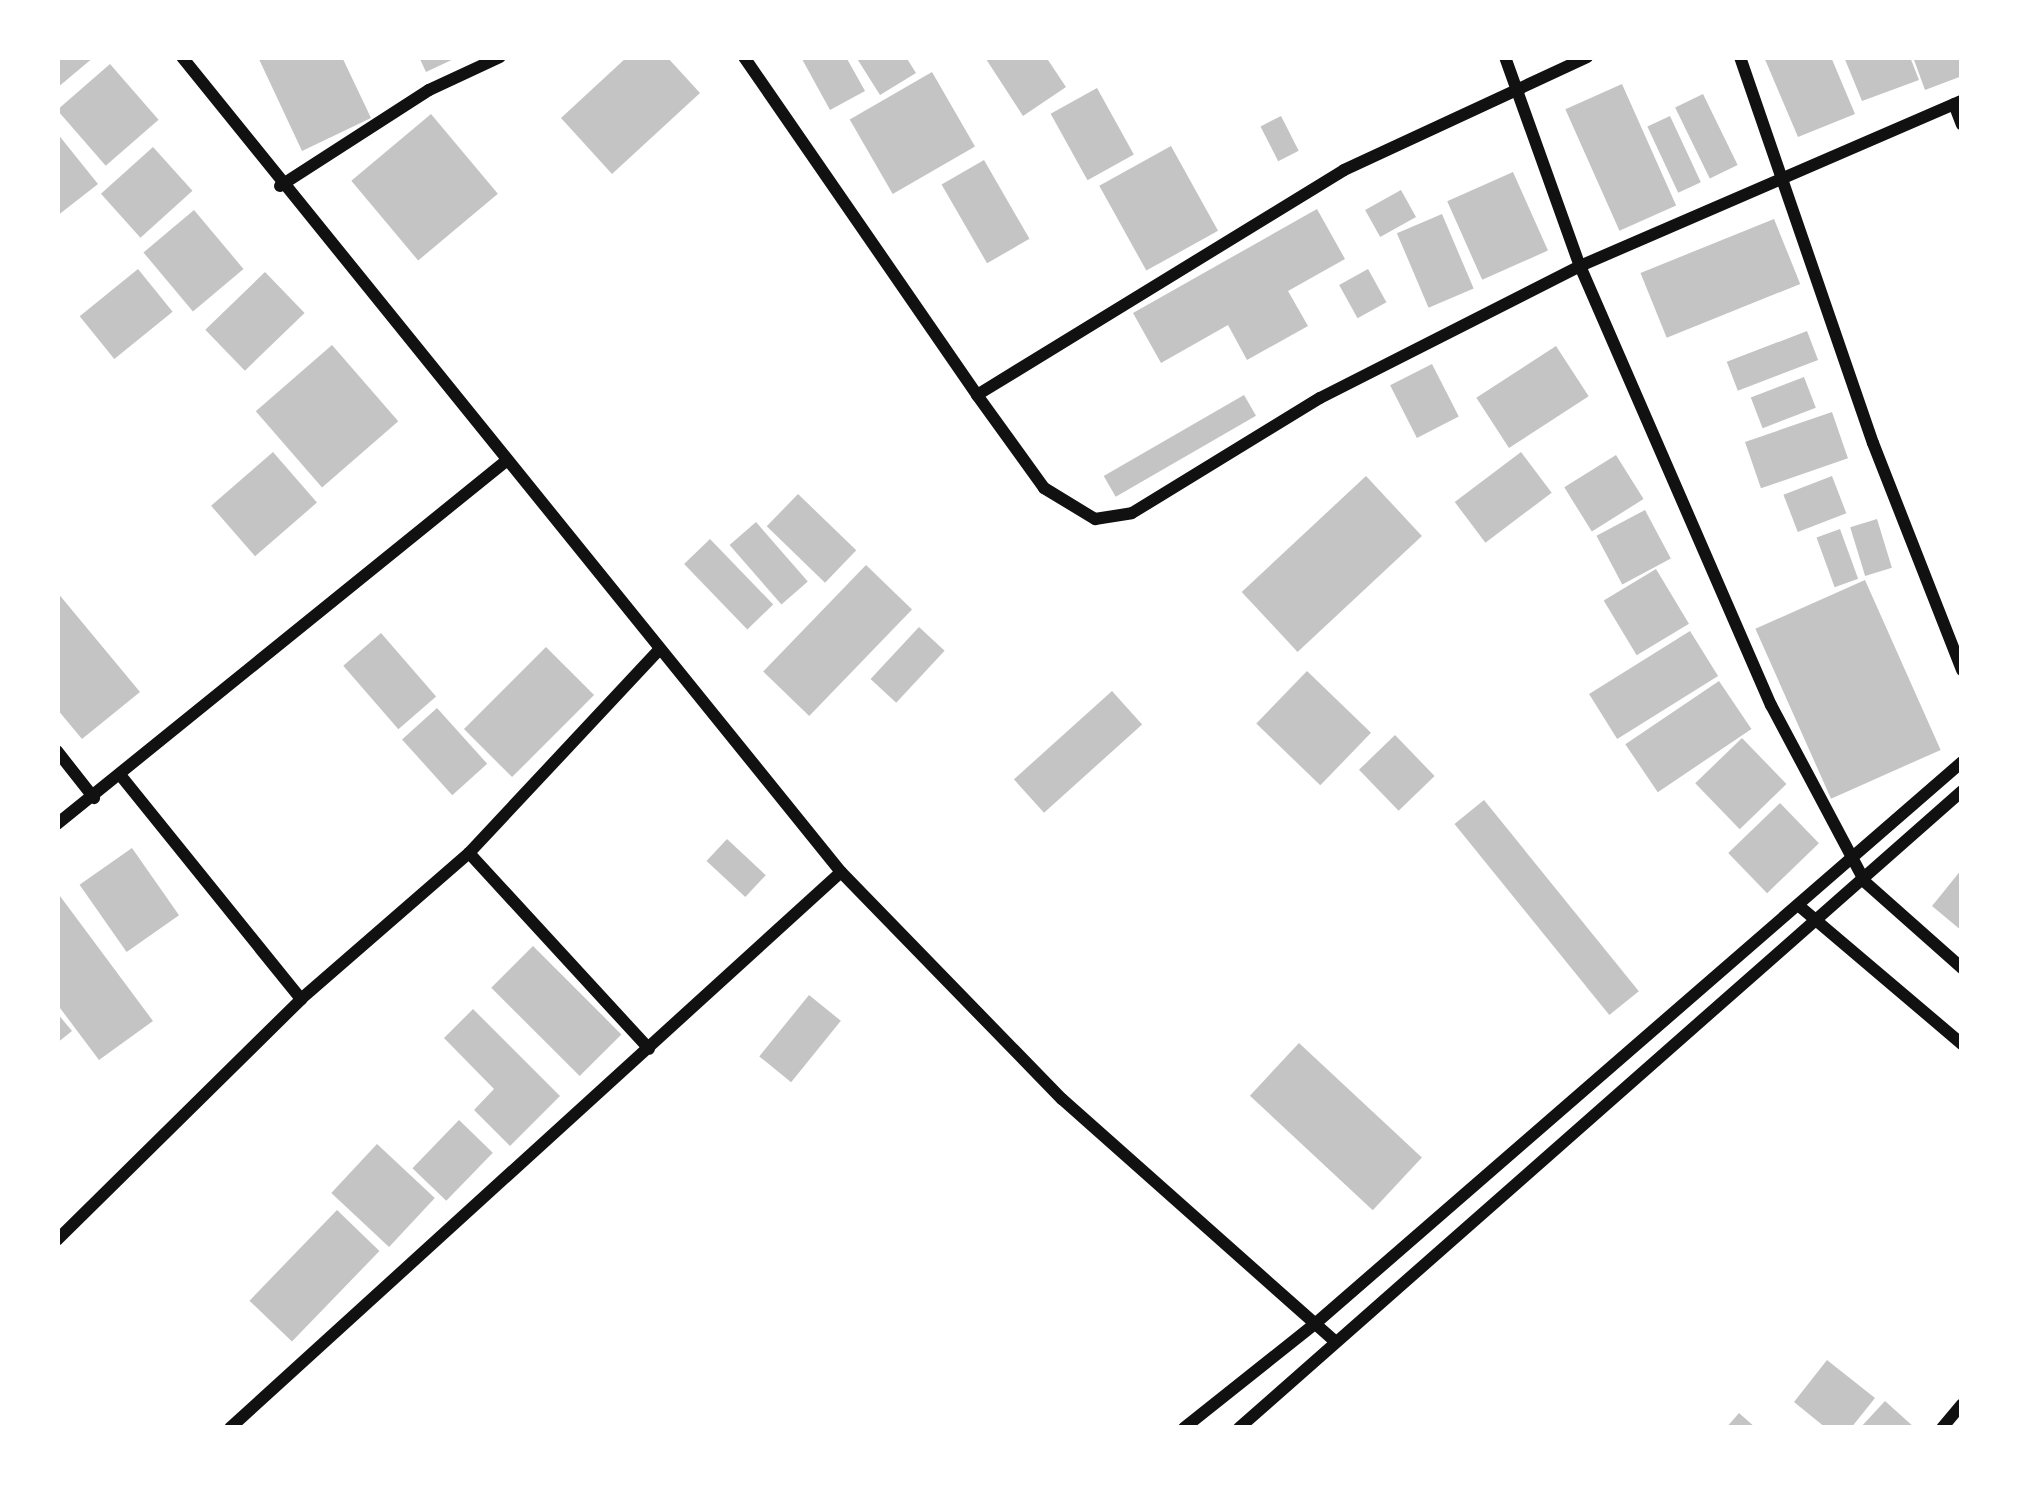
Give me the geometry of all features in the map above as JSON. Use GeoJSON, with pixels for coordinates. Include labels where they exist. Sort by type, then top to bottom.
{"type":"FeatureCollection","features":[{"type":"Feature","properties":{"kind":"street"},"geometry":{"type":"LineString","coordinates":[[182,57],[280,186],[657,652],[842,872],[1062,1099],[1335,1341]]}},
{"type":"Feature","properties":{"kind":"street"},"geometry":{"type":"LineString","coordinates":[[280,186],[429,90],[500,57]]}},
{"type":"Feature","properties":{"kind":"street"},"geometry":{"type":"LineString","coordinates":[[744,57],[1044,488],[1095,519],[1132,513],[1320,398],[1580,266],[1958,103],[1962,125]]}},
{"type":"Feature","properties":{"kind":"street"},"geometry":{"type":"LineString","coordinates":[[1505,57],[1580,266],[1771,705],[1865,882],[1962,968]]}},
{"type":"Feature","properties":{"kind":"street"},"geometry":{"type":"LineString","coordinates":[[977,394],[1344,170],[1516,85],[1587,57]]}},
{"type":"Feature","properties":{"kind":"street"},"geometry":{"type":"LineString","coordinates":[[1740,57],[1779,180],[1962,670]]}},
{"type":"Feature","properties":{"kind":"street"},"geometry":{"type":"LineString","coordinates":[[57,824],[506,461]]}},
{"type":"Feature","properties":{"kind":"street"},"geometry":{"type":"LineString","coordinates":[[57,1240],[301,999],[470,853],[657,652]]}},
{"type":"Feature","properties":{"kind":"street"},"geometry":{"type":"LineString","coordinates":[[57,751],[94,798]]}},
{"type":"Feature","properties":{"kind":"street"},"geometry":{"type":"LineString","coordinates":[[1184,1428],[1316,1323],[1962,761]]}},
{"type":"Feature","properties":{"kind":"street"},"geometry":{"type":"LineString","coordinates":[[121,776],[301,999]]}},
{"type":"Feature","properties":{"kind":"street"},"geometry":{"type":"LineString","coordinates":[[1239,1428],[1865,882],[1962,791]]}},
{"type":"Feature","properties":{"kind":"street"},"geometry":{"type":"LineString","coordinates":[[470,853],[650,1049]]}},
{"type":"Feature","properties":{"kind":"street"},"geometry":{"type":"LineString","coordinates":[[230,1428],[842,872]]}},
{"type":"Feature","properties":{"kind":"street"},"geometry":{"type":"LineString","coordinates":[[1798,905],[1962,1044]]}},
{"type":"Feature","properties":{"kind":"street"},"geometry":{"type":"LineString","coordinates":[[1942,1428],[1962,1404]]}},
{"type":"Feature","properties":{"kind":"building"},"geometry":{"type":"Polygon","coordinates":[[[57,57],[94,57],[57,88],[57,57]]]}},
{"type":"Feature","properties":{"kind":"building"},"geometry":{"type":"Polygon","coordinates":[[[258,57],[342,57],[371,118],[302,151],[258,57]]]}},
{"type":"Feature","properties":{"kind":"building"},"geometry":{"type":"Polygon","coordinates":[[[419,57],[458,57],[426,72],[419,57]]]}},
{"type":"Feature","properties":{"kind":"building"},"geometry":{"type":"Polygon","coordinates":[[[627,57],[667,57],[700,93],[612,174],[561,118],[627,57]]]}},
{"type":"Feature","properties":{"kind":"building"},"geometry":{"type":"Polygon","coordinates":[[[846,57],[865,91],[830,110],[802,59],[846,57]]]}},
{"type":"Feature","properties":{"kind":"building"},"geometry":{"type":"Polygon","coordinates":[[[856,57],[906,57],[916,73],[880,95],[856,57]]]}},
{"type":"Feature","properties":{"kind":"building"},"geometry":{"type":"Polygon","coordinates":[[[1046,57],[1066,87],[1023,116],[986,59],[1046,57]]]}},
{"type":"Feature","properties":{"kind":"building"},"geometry":{"type":"Polygon","coordinates":[[[1764,57],[1831,57],[1855,114],[1798,137],[1764,57]]]}},
{"type":"Feature","properties":{"kind":"building"},"geometry":{"type":"Polygon","coordinates":[[[1844,57],[1910,57],[1919,80],[1862,101],[1844,57]]]}},
{"type":"Feature","properties":{"kind":"building"},"geometry":{"type":"Polygon","coordinates":[[[1913,57],[1962,57],[1962,76],[1925,90],[1913,57]]]}},
{"type":"Feature","properties":{"kind":"building"},"geometry":{"type":"Polygon","coordinates":[[[110,64],[159,120],[106,166],[57,110],[110,64]]]}},
{"type":"Feature","properties":{"kind":"building"},"geometry":{"type":"Polygon","coordinates":[[[932,72],[975,146],[893,194],[850,120],[932,72]]]}},
{"type":"Feature","properties":{"kind":"building"},"geometry":{"type":"Polygon","coordinates":[[[1622,84],[1676,206],[1619,231],[1565,109],[1622,84]]]}},
{"type":"Feature","properties":{"kind":"building"},"geometry":{"type":"Polygon","coordinates":[[[1097,88],[1134,154],[1087,180],[1051,114],[1097,88]]]}},
{"type":"Feature","properties":{"kind":"building"},"geometry":{"type":"Polygon","coordinates":[[[1703,94],[1738,165],[1710,179],[1675,108],[1703,94]]]}},
{"type":"Feature","properties":{"kind":"building"},"geometry":{"type":"Polygon","coordinates":[[[431,114],[498,194],[418,261],[351,181],[431,114]]]}},
{"type":"Feature","properties":{"kind":"building"},"geometry":{"type":"Polygon","coordinates":[[[1281,116],[1299,151],[1278,161],[1261,126],[1281,116]]]}},
{"type":"Feature","properties":{"kind":"building"},"geometry":{"type":"Polygon","coordinates":[[[1670,116],[1701,182],[1678,193],[1647,127],[1670,116]]]}},
{"type":"Feature","properties":{"kind":"building"},"geometry":{"type":"Polygon","coordinates":[[[57,133],[98,184],[57,216],[57,133]]]}},
{"type":"Feature","properties":{"kind":"building"},"geometry":{"type":"Polygon","coordinates":[[[1171,146],[1218,231],[1146,271],[1099,186],[1171,146]]]}},
{"type":"Feature","properties":{"kind":"building"},"geometry":{"type":"Polygon","coordinates":[[[153,147],[192,191],[140,238],[101,194],[153,147]]]}},
{"type":"Feature","properties":{"kind":"building"},"geometry":{"type":"Polygon","coordinates":[[[984,160],[1030,239],[987,263],[942,184],[984,160]]]}},
{"type":"Feature","properties":{"kind":"building"},"geometry":{"type":"Polygon","coordinates":[[[1513,172],[1548,251],[1482,280],[1447,201],[1513,172]]]}},
{"type":"Feature","properties":{"kind":"building"},"geometry":{"type":"Polygon","coordinates":[[[1401,190],[1416,217],[1380,237],[1365,210],[1401,190]]]}},
{"type":"Feature","properties":{"kind":"building"},"geometry":{"type":"Polygon","coordinates":[[[1317,209],[1345,259],[1288,291],[1308,326],[1247,360],[1228,325],[1161,363],[1133,313],[1317,209]]]}},
{"type":"Feature","properties":{"kind":"building"},"geometry":{"type":"Polygon","coordinates":[[[194,210],[243,269],[193,311],[143,252],[194,210]]]}},
{"type":"Feature","properties":{"kind":"building"},"geometry":{"type":"Polygon","coordinates":[[[1442,214],[1474,289],[1429,308],[1397,233],[1442,214]]]}},
{"type":"Feature","properties":{"kind":"building"},"geometry":{"type":"Polygon","coordinates":[[[1774,219],[1800,284],[1667,338],[1640,273],[1774,219]]]}},
{"type":"Feature","properties":{"kind":"building"},"geometry":{"type":"Polygon","coordinates":[[[138,269],[173,312],[114,359],[80,316],[138,269]]]}},
{"type":"Feature","properties":{"kind":"building"},"geometry":{"type":"Polygon","coordinates":[[[1368,269],[1386,302],[1358,318],[1339,285],[1368,269]]]}},
{"type":"Feature","properties":{"kind":"building"},"geometry":{"type":"Polygon","coordinates":[[[265,272],[305,313],[245,371],[205,330],[265,272]]]}},
{"type":"Feature","properties":{"kind":"building"},"geometry":{"type":"Polygon","coordinates":[[[1807,331],[1818,360],[1738,391],[1727,362],[1807,331]]]}},
{"type":"Feature","properties":{"kind":"building"},"geometry":{"type":"Polygon","coordinates":[[[332,345],[398,421],[322,487],[256,411],[332,345]]]}},
{"type":"Feature","properties":{"kind":"building"},"geometry":{"type":"Polygon","coordinates":[[[1556,346],[1589,396],[1509,448],[1476,398],[1556,346]]]}},
{"type":"Feature","properties":{"kind":"building"},"geometry":{"type":"Polygon","coordinates":[[[1432,364],[1459,417],[1417,438],[1390,385],[1432,364]]]}},
{"type":"Feature","properties":{"kind":"building"},"geometry":{"type":"Polygon","coordinates":[[[1804,377],[1816,408],[1763,428],[1751,397],[1804,377]]]}},
{"type":"Feature","properties":{"kind":"building"},"geometry":{"type":"Polygon","coordinates":[[[1244,395],[1256,416],[1116,497],[1104,476],[1244,395]]]}},
{"type":"Feature","properties":{"kind":"building"},"geometry":{"type":"Polygon","coordinates":[[[1832,412],[1848,458],[1761,488],[1745,442],[1832,412]]]}},
{"type":"Feature","properties":{"kind":"building"},"geometry":{"type":"Polygon","coordinates":[[[273,452],[317,503],[255,556],[211,506],[273,452]]]}},
{"type":"Feature","properties":{"kind":"building"},"geometry":{"type":"Polygon","coordinates":[[[1521,452],[1552,493],[1485,543],[1455,502],[1521,452]]]}},
{"type":"Feature","properties":{"kind":"building"},"geometry":{"type":"Polygon","coordinates":[[[1616,455],[1644,499],[1592,531],[1564,487],[1616,455]]]}},
{"type":"Feature","properties":{"kind":"building"},"geometry":{"type":"Polygon","coordinates":[[[1366,476],[1422,536],[1298,652],[1242,592],[1366,476]]]}},
{"type":"Feature","properties":{"kind":"building"},"geometry":{"type":"Polygon","coordinates":[[[1832,476],[1846,513],[1798,532],[1783,495],[1832,476]]]}},
{"type":"Feature","properties":{"kind":"building"},"geometry":{"type":"Polygon","coordinates":[[[798,494],[856,550],[825,583],[767,526],[798,494]]]}},
{"type":"Feature","properties":{"kind":"building"},"geometry":{"type":"Polygon","coordinates":[[[1645,510],[1671,559],[1622,584],[1596,536],[1645,510]]]}},
{"type":"Feature","properties":{"kind":"building"},"geometry":{"type":"Polygon","coordinates":[[[1877,519],[1892,568],[1865,576],[1850,527],[1877,519]]]}},
{"type":"Feature","properties":{"kind":"building"},"geometry":{"type":"Polygon","coordinates":[[[756,522],[808,582],[781,605],[730,545],[756,522]]]}},
{"type":"Feature","properties":{"kind":"building"},"geometry":{"type":"Polygon","coordinates":[[[1840,529],[1858,579],[1835,587],[1817,538],[1840,529]]]}},
{"type":"Feature","properties":{"kind":"building"},"geometry":{"type":"Polygon","coordinates":[[[710,539],[773,604],[747,629],[684,564],[710,539]]]}},
{"type":"Feature","properties":{"kind":"building"},"geometry":{"type":"Polygon","coordinates":[[[866,565],[912,609],[809,716],[763,671],[866,565]]]}},
{"type":"Feature","properties":{"kind":"building"},"geometry":{"type":"Polygon","coordinates":[[[1656,569],[1689,624],[1637,655],[1604,600],[1656,569]]]}},
{"type":"Feature","properties":{"kind":"building"},"geometry":{"type":"Polygon","coordinates":[[[1865,580],[1941,750],[1831,799],[1755,629],[1865,580]]]}},
{"type":"Feature","properties":{"kind":"building"},"geometry":{"type":"Polygon","coordinates":[[[57,592],[140,692],[82,739],[57,709],[57,592]]]}},
{"type":"Feature","properties":{"kind":"building"},"geometry":{"type":"Polygon","coordinates":[[[919,627],[945,651],[896,703],[871,679],[919,627]]]}},
{"type":"Feature","properties":{"kind":"building"},"geometry":{"type":"Polygon","coordinates":[[[1690,631],[1718,676],[1617,739],[1589,694],[1690,631]]]}},
{"type":"Feature","properties":{"kind":"building"},"geometry":{"type":"Polygon","coordinates":[[[381,633],[436,696],[398,729],[343,666],[381,633]]]}},
{"type":"Feature","properties":{"kind":"building"},"geometry":{"type":"Polygon","coordinates":[[[546,647],[594,695],[512,777],[464,729],[546,647]]]}},
{"type":"Feature","properties":{"kind":"building"},"geometry":{"type":"Polygon","coordinates":[[[1307,671],[1371,733],[1320,785],[1256,724],[1307,671]]]}},
{"type":"Feature","properties":{"kind":"building"},"geometry":{"type":"Polygon","coordinates":[[[1719,681],[1751,729],[1658,792],[1625,744],[1719,681]]]}},
{"type":"Feature","properties":{"kind":"building"},"geometry":{"type":"Polygon","coordinates":[[[1112,691],[1142,724],[1044,813],[1014,779],[1112,691]]]}},
{"type":"Feature","properties":{"kind":"building"},"geometry":{"type":"Polygon","coordinates":[[[437,708],[487,764],[452,795],[402,739],[437,708]]]}},
{"type":"Feature","properties":{"kind":"building"},"geometry":{"type":"Polygon","coordinates":[[[1395,735],[1435,776],[1399,811],[1359,770],[1395,735]]]}},
{"type":"Feature","properties":{"kind":"building"},"geometry":{"type":"Polygon","coordinates":[[[1742,738],[1786,784],[1740,829],[1695,783],[1742,738]]]}},
{"type":"Feature","properties":{"kind":"building"},"geometry":{"type":"Polygon","coordinates":[[[1484,800],[1639,991],[1609,1015],[1454,824],[1484,800]]]}},
{"type":"Feature","properties":{"kind":"building"},"geometry":{"type":"Polygon","coordinates":[[[1780,803],[1819,843],[1767,893],[1728,853],[1780,803]]]}},
{"type":"Feature","properties":{"kind":"building"},"geometry":{"type":"Polygon","coordinates":[[[727,839],[766,875],[745,897],[707,861],[727,839]]]}},
{"type":"Feature","properties":{"kind":"building"},"geometry":{"type":"Polygon","coordinates":[[[132,848],[179,915],[127,952],[80,885],[132,848]]]}},
{"type":"Feature","properties":{"kind":"building"},"geometry":{"type":"Polygon","coordinates":[[[1962,869],[1962,931],[1932,906],[1962,869]]]}},
{"type":"Feature","properties":{"kind":"building"},"geometry":{"type":"Polygon","coordinates":[[[57,892],[153,1021],[99,1060],[57,1004],[57,892]]]}},
{"type":"Feature","properties":{"kind":"building"},"geometry":{"type":"Polygon","coordinates":[[[533,946],[621,1034],[580,1076],[491,988],[533,946]]]}},
{"type":"Feature","properties":{"kind":"building"},"geometry":{"type":"Polygon","coordinates":[[[809,995],[841,1021],[791,1082],[759,1056],[809,995]]]}},
{"type":"Feature","properties":{"kind":"building"},"geometry":{"type":"Polygon","coordinates":[[[473,1009],[560,1096],[510,1146],[474,1110],[494,1089],[444,1038],[473,1009]]]}},
{"type":"Feature","properties":{"kind":"building"},"geometry":{"type":"Polygon","coordinates":[[[57,1013],[72,1031],[57,1043],[57,1013]]]}},
{"type":"Feature","properties":{"kind":"building"},"geometry":{"type":"Polygon","coordinates":[[[1299,1043],[1422,1158],[1373,1210],[1250,1096],[1299,1043]]]}},
{"type":"Feature","properties":{"kind":"building"},"geometry":{"type":"Polygon","coordinates":[[[459,1120],[493,1153],[446,1201],[412,1168],[459,1120]]]}},
{"type":"Feature","properties":{"kind":"building"},"geometry":{"type":"Polygon","coordinates":[[[377,1144],[435,1198],[389,1247],[331,1193],[377,1144]]]}},
{"type":"Feature","properties":{"kind":"building"},"geometry":{"type":"Polygon","coordinates":[[[337,1210],[379,1251],[292,1342],[249,1301],[337,1210]]]}},
{"type":"Feature","properties":{"kind":"building"},"geometry":{"type":"Polygon","coordinates":[[[1827,1360],[1875,1398],[1851,1428],[1826,1428],[1794,1402],[1827,1360]]]}},
{"type":"Feature","properties":{"kind":"building"},"geometry":{"type":"Polygon","coordinates":[[[1885,1401],[1915,1428],[1860,1428],[1885,1401]]]}},
{"type":"Feature","properties":{"kind":"building"},"geometry":{"type":"Polygon","coordinates":[[[1739,1413],[1756,1428],[1726,1428],[1739,1413]]]}}]}
